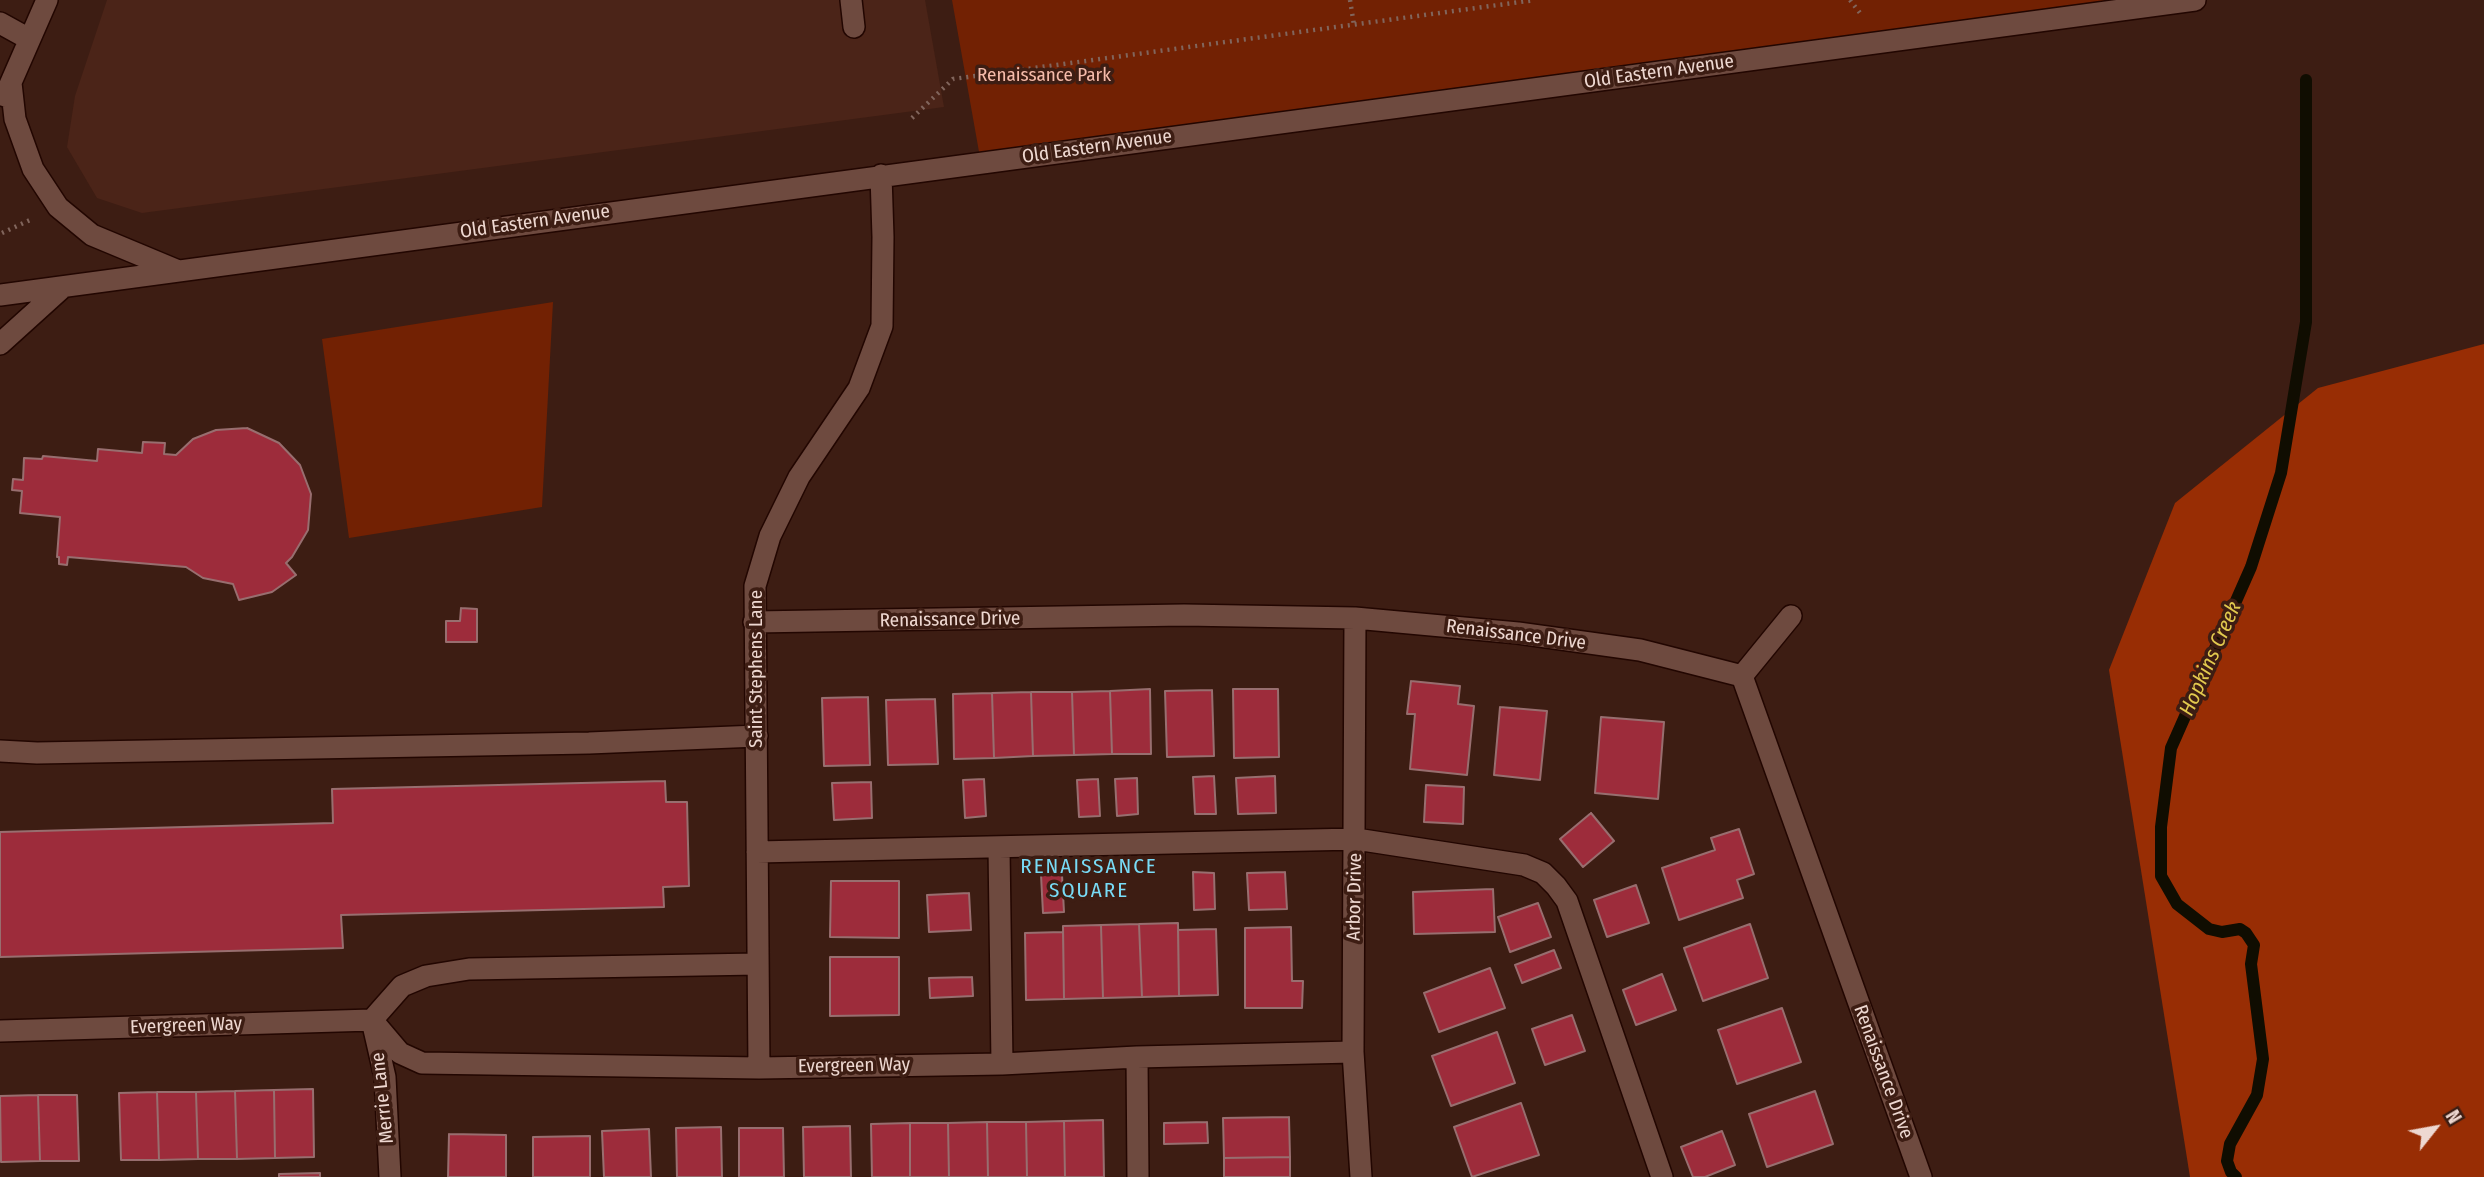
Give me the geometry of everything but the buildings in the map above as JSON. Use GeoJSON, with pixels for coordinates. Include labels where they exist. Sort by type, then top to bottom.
{"type":"FeatureCollection","features":[{"type":"Feature","properties":{"kind":"street"},"geometry":{"type":"LineString","coordinates":[[0,108],[47,0]]}},
{"type":"Feature","properties":{"kind":"street"},"geometry":{"type":"LineString","coordinates":[[851,0],[853,27]]}},
{"type":"Feature","properties":{"kind":"street","name":"Old Eastern Avenue"},"geometry":{"type":"LineString","coordinates":[[0,295],[2195,0]]}},
{"type":"Feature","properties":{"kind":"street"},"geometry":{"type":"LineString","coordinates":[[0,23],[29,39]]}},
{"type":"Feature","properties":{"kind":"street"},"geometry":{"type":"LineString","coordinates":[[11,83],[15,119],[33,169],[58,206],[92,235],[177,270]]}},
{"type":"Feature","properties":{"kind":"street","name":"Saint Stephens Lane"},"geometry":{"type":"LineString","coordinates":[[759,1068],[755,586],[770,536],[799,477],[859,388],[882,326],[881,175]]}},
{"type":"Feature","properties":{"kind":"street"},"geometry":{"type":"LineString","coordinates":[[0,344],[63,286]]}},
{"type":"Feature","properties":{"kind":"street","name":"Renaissance Drive"},"geometry":{"type":"LineString","coordinates":[[754,622],[1184,615],[1355,618],[1518,634],[1640,650],[1742,676],[1921,1177]]}},
{"type":"Feature","properties":{"kind":"street"},"geometry":{"type":"LineString","coordinates":[[1742,676],[1791,616]]}},
{"type":"Feature","properties":{"kind":"street","name":"Arbor Drive"},"geometry":{"type":"LineString","coordinates":[[1355,618],[1353,1052],[1361,1177]]}},
{"type":"Feature","properties":{"kind":"street"},"geometry":{"type":"LineString","coordinates":[[0,751],[575,743],[757,736]]}},
{"type":"Feature","properties":{"kind":"street"},"geometry":{"type":"LineString","coordinates":[[757,852],[1356,839],[1524,865],[1542,873],[1567,901],[1662,1177]]}},
{"type":"Feature","properties":{"kind":"street"},"geometry":{"type":"LineString","coordinates":[[999,848],[1002,1064]]}},
{"type":"Feature","properties":{"kind":"street"},"geometry":{"type":"LineString","coordinates":[[372,1020],[402,986],[426,976],[469,969],[758,964]]}},
{"type":"Feature","properties":{"kind":"street","name":"Evergreen Way"},"geometry":{"type":"LineString","coordinates":[[0,1031],[372,1020],[400,1053],[422,1063],[759,1068],[1002,1064],[1137,1057],[1353,1052]]}},
{"type":"Feature","properties":{"kind":"street","name":"Merrie Lane"},"geometry":{"type":"LineString","coordinates":[[372,1020],[385,1077],[390,1177]]}},
{"type":"Feature","properties":{"kind":"street"},"geometry":{"type":"LineString","coordinates":[[1137,1057],[1138,1177]]}},
{"type":"Feature","properties":{"kind":"path"},"geometry":{"type":"LineString","coordinates":[[1350,0],[1354,25]]}},
{"type":"Feature","properties":{"kind":"path"},"geometry":{"type":"LineString","coordinates":[[912,118],[953,79],[1535,0]]}},
{"type":"Feature","properties":{"kind":"path"},"geometry":{"type":"LineString","coordinates":[[2,233],[40,216]]}},
{"type":"Feature","properties":{"kind":"shaded area"},"geometry":{"type":"Polygon","coordinates":[[[107,0],[925,0],[944,107],[142,213],[97,198],[67,147],[75,96],[107,0]]]}},
{"type":"Feature","properties":{"kind":"shaded area"},"geometry":{"type":"Polygon","coordinates":[[[2484,344],[2484,1177],[2190,1177],[2109,670],[2175,503],[2318,388],[2484,344]]]}},
{"type":"Feature","properties":{"kind":"green space","name":"Renaissance Park"},"geometry":{"type":"Polygon","coordinates":[[[952,0],[2196,0],[981,163],[952,0]]]}},
{"type":"Feature","properties":{"kind":"green space"},"geometry":{"type":"Polygon","coordinates":[[[553,302],[542,507],[349,538],[322,339],[553,302]]]}},
{"type":"Feature","properties":{"kind":"waterway","name":"Hopkins Creek"},"geometry":{"type":"LineString","coordinates":[[2236,1177],[2227,1161],[2230,1144],[2257,1095],[2263,1059],[2251,964],[2254,945],[2240,929],[2222,932],[2209,929],[2177,904],[2161,876],[2161,827],[2171,748],[2251,567],[2281,473],[2306,322],[2306,80]]}},
{"type":"Feature","properties":{"kind":"district","name":"RENAISSANCE SQUARE"},"geometry":{"type":"Point","coordinates":[1089,879]}}]}
